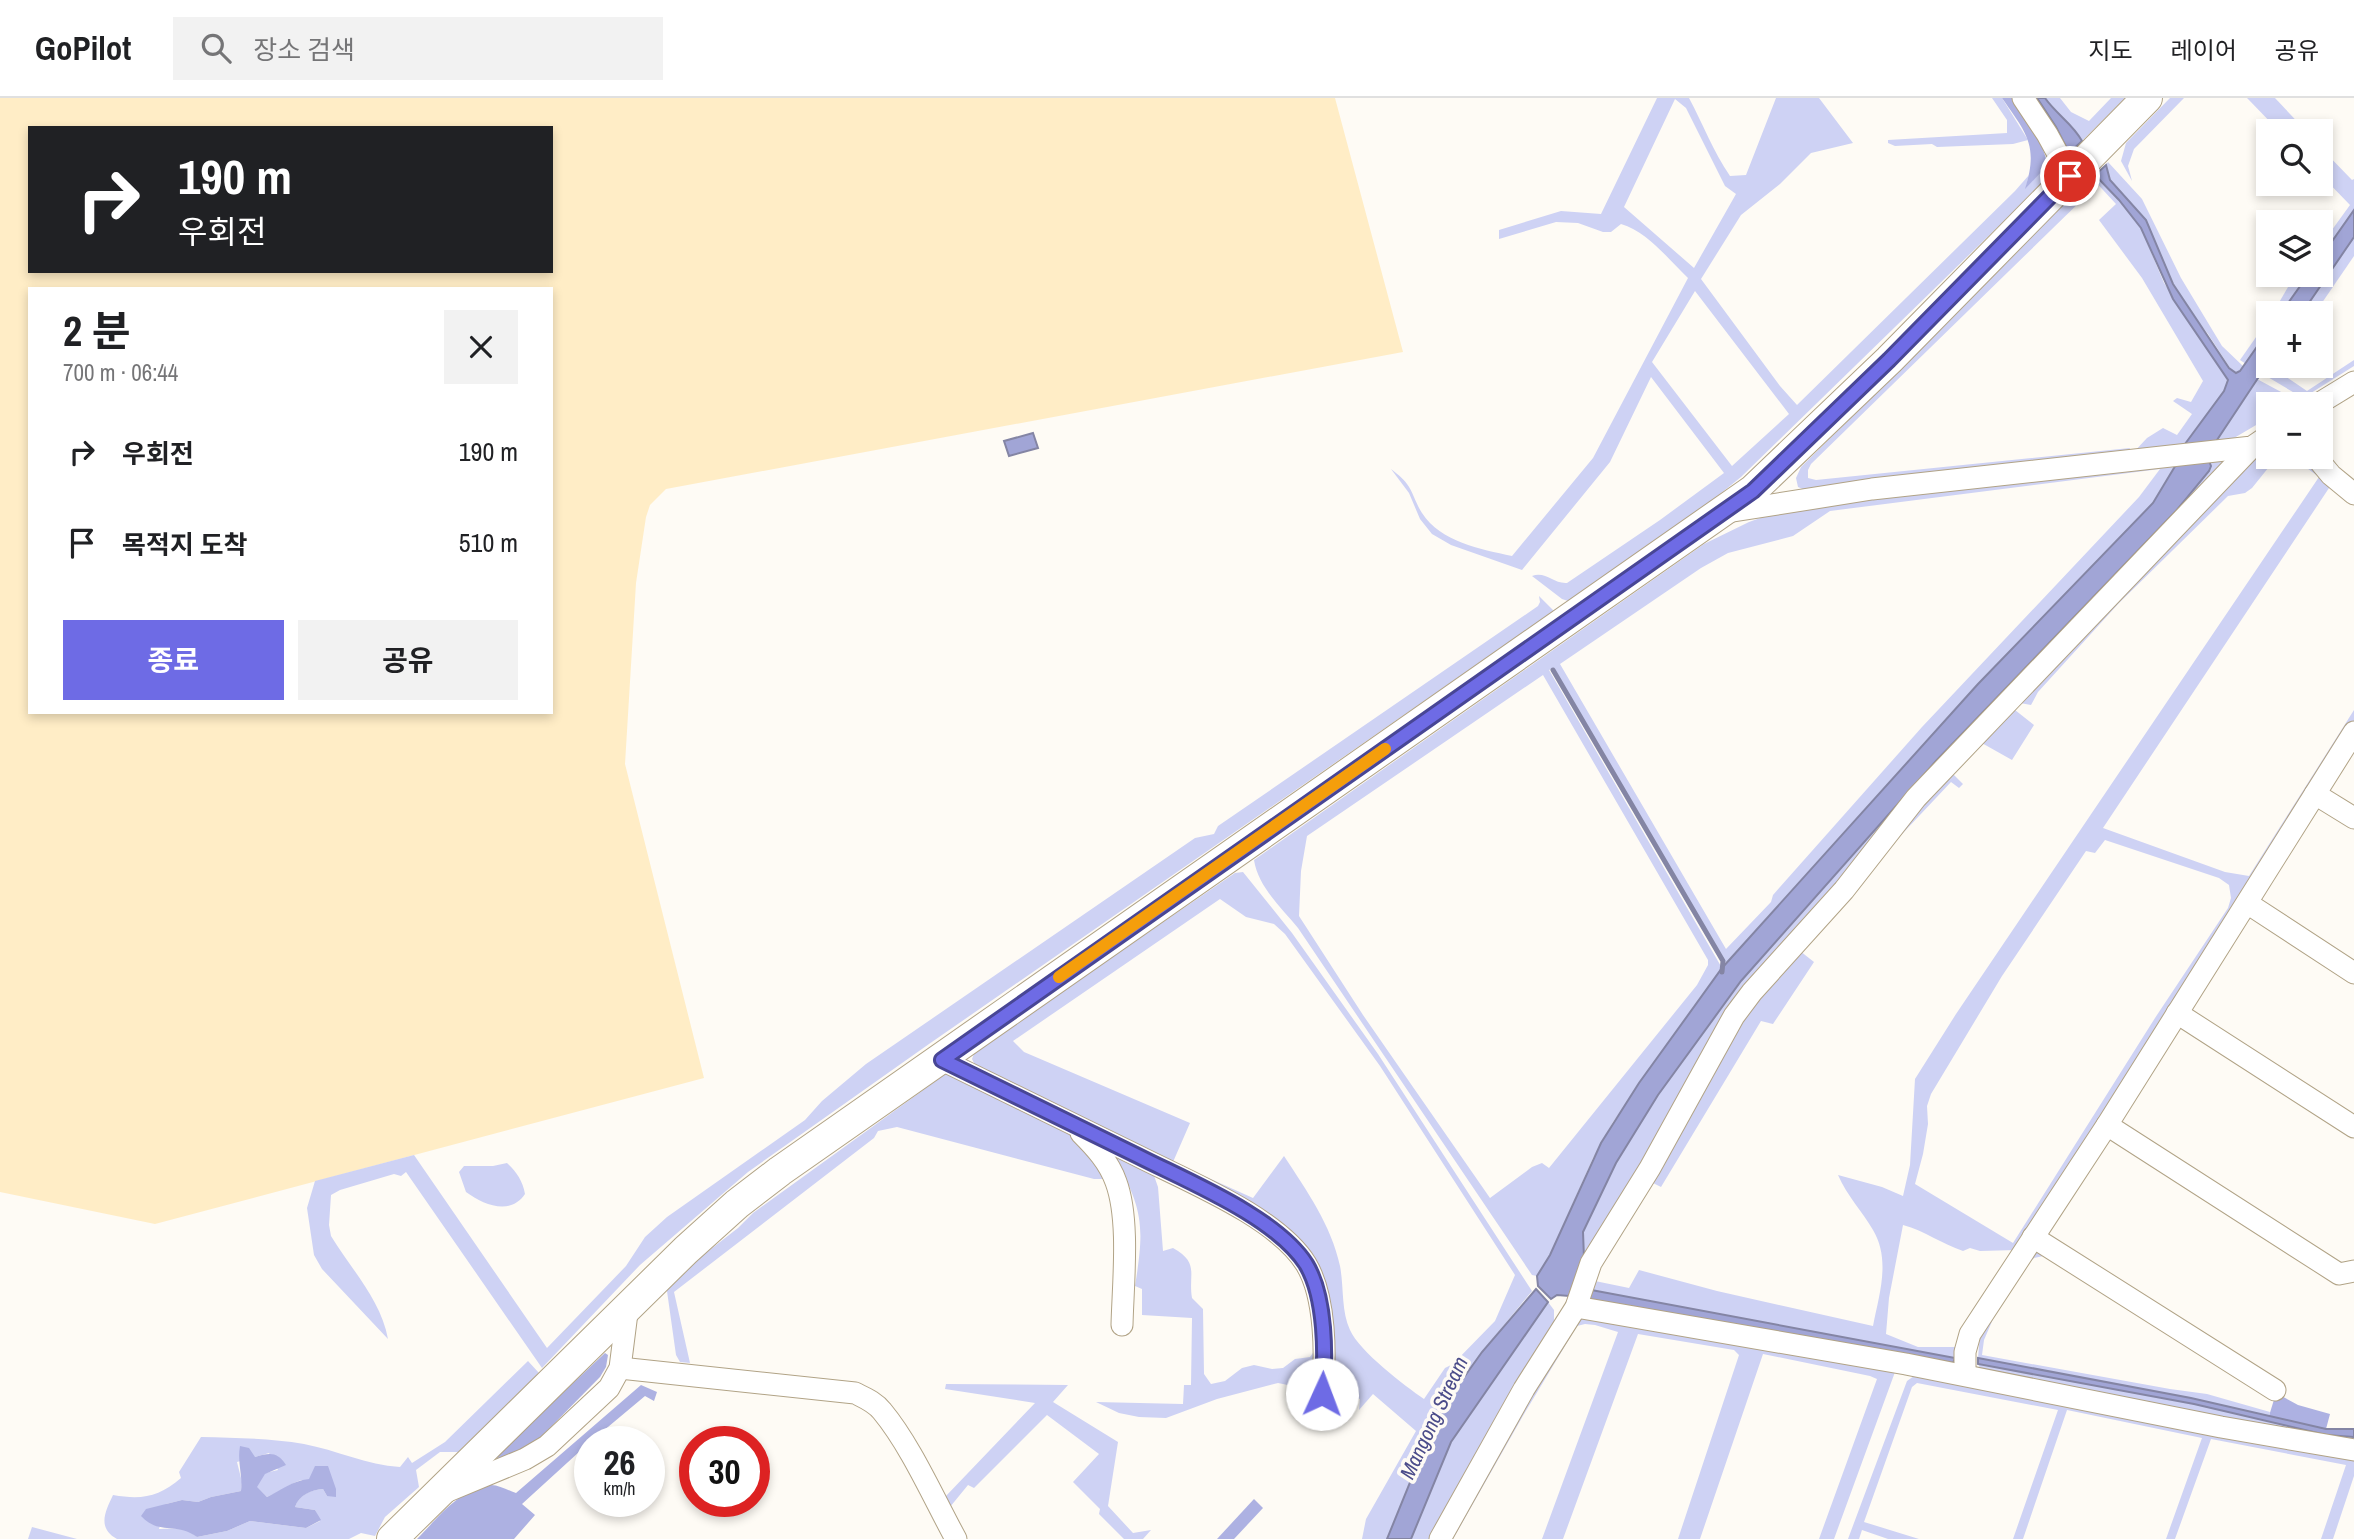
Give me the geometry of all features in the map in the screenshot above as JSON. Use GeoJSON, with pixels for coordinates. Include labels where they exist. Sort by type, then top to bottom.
{"type":"FeatureCollection","features":[{"type":"Feature","properties":{"kind":"main road"},"geometry":{"type":"LineString","coordinates":[[392,1539],[628,1305],[737,1204],[857,1116],[942,1060],[1724,512],[1784,463],[2147,98]]}},
{"type":"Feature","properties":{"kind":"street"},"geometry":{"type":"LineString","coordinates":[[2023,98],[2047,134],[2079,167]]}},
{"type":"Feature","properties":{"kind":"street"},"geometry":{"type":"LineString","coordinates":[[2333,395],[2354,382]]}},
{"type":"Feature","properties":{"kind":"street"},"geometry":{"type":"LineString","coordinates":[[1724,512],[1872,489],[2256,441]]}},
{"type":"Feature","properties":{"kind":"street"},"geometry":{"type":"LineString","coordinates":[[1440,1539],[1524,1389],[1576,1307],[1591,1263],[1650,1168],[1729,1024],[1752,992],[1844,890],[1916,798],[2256,445]]}},
{"type":"Feature","properties":{"kind":"street"},"geometry":{"type":"LineString","coordinates":[[2326,469],[2354,494]]}},
{"type":"Feature","properties":{"kind":"street"},"geometry":{"type":"LineString","coordinates":[[1965,1375],[1965,1352],[1970,1334],[2107,1125],[2354,732]]}},
{"type":"Feature","properties":{"kind":"street"},"geometry":{"type":"LineString","coordinates":[[2315,794],[2354,818]]}},
{"type":"Feature","properties":{"kind":"street"},"geometry":{"type":"LineString","coordinates":[[2247,903],[2354,972]]}},
{"type":"Feature","properties":{"kind":"street"},"geometry":{"type":"LineString","coordinates":[[2177,1013],[2354,1127]]}},
{"type":"Feature","properties":{"kind":"street"},"geometry":{"type":"LineString","coordinates":[[942,1060],[1242,1211],[1273,1230],[1293,1247],[1307,1266],[1320,1307],[1324,1374],[1322,1394]]}},
{"type":"Feature","properties":{"kind":"street"},"geometry":{"type":"LineString","coordinates":[[1067,1121],[1101,1154],[1110,1168],[1120,1194],[1123,1223],[1122,1325]]}},
{"type":"Feature","properties":{"kind":"street"},"geometry":{"type":"LineString","coordinates":[[2107,1125],[2339,1274],[2354,1271]]}},
{"type":"Feature","properties":{"kind":"street"},"geometry":{"type":"LineString","coordinates":[[2033,1237],[2274,1390]]}},
{"type":"Feature","properties":{"kind":"street"},"geometry":{"type":"LineString","coordinates":[[434,1497],[525,1459],[547,1446],[609,1388],[620,1368],[628,1305]]}},
{"type":"Feature","properties":{"kind":"street"},"geometry":{"type":"LineString","coordinates":[[1576,1307],[1965,1375],[2221,1427],[2354,1450]]}},
{"type":"Feature","properties":{"kind":"street"},"geometry":{"type":"LineString","coordinates":[[620,1368],[855,1393],[871,1400],[882,1409],[905,1446],[956,1539]]}},
{"type":"Feature","properties":{"kind":"shaded area"},"geometry":{"type":"Polygon","coordinates":[[[0,98],[1335,98],[1403,352],[666,489],[650,505],[636,583],[625,764],[704,1078],[155,1224],[0,1192],[0,98]]]}},
{"type":"Feature","properties":{"kind":"shaded area"},"geometry":{"type":"Polygon","coordinates":[[[1657,98],[1689,98],[1730,176],[1746,175],[1776,98],[1819,98],[1853,143],[1811,153],[1780,184],[1741,215],[1701,279],[1797,405],[2029,175],[2026,187],[2048,165],[2048,178],[1741,477],[1699,511],[1568,601],[1532,576],[1541,575],[1567,583],[1724,473],[1651,377],[1610,462],[1522,570],[1451,545],[1432,534],[1420,519],[1409,493],[1391,469],[1405,482],[1422,513],[1440,531],[1462,543],[1512,556],[1593,458],[1688,278],[1649,240],[1621,224],[1611,232],[1603,232],[1578,223],[1556,222],[1499,239],[1499,230],[1561,211],[1601,214],[1657,98]],[[1675,99],[1624,207],[1694,268],[1736,194],[1725,186],[1686,108],[1675,99]],[[1695,291],[1652,362],[1732,466],[1789,414],[1695,291]]]}},
{"type":"Feature","properties":{"kind":"shaded area"},"geometry":{"type":"Polygon","coordinates":[[[1992,98],[2002,98],[2028,140],[2013,144],[1937,147],[1932,144],[1895,146],[1888,143],[1888,140],[2007,133],[2007,120],[1992,98]]]}},
{"type":"Feature","properties":{"kind":"shaded area"},"geometry":{"type":"Polygon","coordinates":[[[2002,98],[2017,98],[2038,133],[2048,165],[2025,189],[2031,161],[2028,140],[2002,98]]]}},
{"type":"Feature","properties":{"kind":"shaded area"},"geometry":{"type":"Polygon","coordinates":[[[2045,98],[2060,98],[2071,112],[2089,121],[2111,98],[2125,98],[2082,141],[2045,98]]]}},
{"type":"Feature","properties":{"kind":"shaded area"},"geometry":{"type":"Polygon","coordinates":[[[2170,98],[2184,98],[2134,149],[2128,166],[2132,181],[2121,161],[2126,143],[2170,98]]]}},
{"type":"Feature","properties":{"kind":"shaded area"},"geometry":{"type":"Polygon","coordinates":[[[2247,98],[2275,98],[2295,119],[2267,119],[2247,98]]]}},
{"type":"Feature","properties":{"kind":"shaded area"},"geometry":{"type":"Polygon","coordinates":[[[2333,160],[2354,179],[2354,210],[2333,240],[2333,228],[2350,205],[2333,187],[2333,160]]]}},
{"type":"Feature","properties":{"kind":"shaded area"},"geometry":{"type":"Polygon","coordinates":[[[2108,162],[2142,199],[2181,278],[2222,346],[2244,367],[2236,373],[2186,306],[2173,284],[2146,220],[2110,180],[2106,165],[2108,162]]]}},
{"type":"Feature","properties":{"kind":"shaded area"},"geometry":{"type":"Polygon","coordinates":[[[2095,175],[2141,228],[2164,283],[2228,380],[2224,391],[2182,448],[2133,453],[2147,438],[2163,428],[2177,435],[2192,414],[2173,401],[2177,398],[2191,402],[2203,381],[2142,278],[2099,220],[2116,204],[2092,178],[2095,175]]]}},
{"type":"Feature","properties":{"kind":"shaded area"},"geometry":{"type":"Polygon","coordinates":[[[2079,188],[2088,194],[1811,464],[1808,478],[1816,480],[2130,448],[2127,454],[1805,490],[1798,487],[1796,478],[1801,467],[2079,188]]]}},
{"type":"Feature","properties":{"kind":"shaded area"},"geometry":{"type":"Polygon","coordinates":[[[2354,237],[2354,256],[2333,287],[2333,268],[2354,237]]]}},
{"type":"Feature","properties":{"kind":"shaded area"},"geometry":{"type":"Polygon","coordinates":[[[2288,287],[2299,287],[2290,301],[2280,301],[2288,287]]]}},
{"type":"Feature","properties":{"kind":"shaded area"},"geometry":{"type":"Polygon","coordinates":[[[2320,287],[2333,287],[2323,301],[2310,301],[2320,287]]]}},
{"type":"Feature","properties":{"kind":"shaded area"},"geometry":{"type":"Polygon","coordinates":[[[2256,337],[2256,349],[2246,364],[2240,360],[2256,337]]]}},
{"type":"Feature","properties":{"kind":"shaded area"},"geometry":{"type":"Polygon","coordinates":[[[2354,360],[2354,366],[2313,392],[2293,392],[2269,378],[2288,378],[2307,391],[2327,378],[2333,378],[2333,374],[2354,360]]]}},
{"type":"Feature","properties":{"kind":"shaded area"},"geometry":{"type":"Polygon","coordinates":[[[2257,379],[2281,392],[2256,392],[2256,425],[2229,441],[2213,446],[2257,379]]]}},
{"type":"Feature","properties":{"kind":"shaded area"},"geometry":{"type":"Polygon","coordinates":[[[2256,457],[2256,469],[2267,469],[2245,493],[2228,496],[2119,603],[2038,692],[2031,705],[2020,703],[2015,710],[2034,725],[2012,760],[1980,742],[2215,489],[2256,457]]]}},
{"type":"Feature","properties":{"kind":"shaded area"},"geometry":{"type":"Polygon","coordinates":[[[2239,458],[1795,938],[1576,1280],[1575,1276],[1584,1257],[1583,1232],[1616,1163],[1658,1095],[1741,981],[1936,761],[2176,511],[2209,471],[2209,461],[2239,458]]]}},
{"type":"Feature","properties":{"kind":"shaded area"},"geometry":{"type":"Polygon","coordinates":[[[2177,463],[2153,503],[1978,684],[1726,963],[1554,668],[1549,670],[1722,968],[1613,1122],[1593,1158],[1550,1255],[1537,1276],[1532,1275],[1298,928],[1265,888],[1254,860],[1704,544],[1766,516],[1906,493],[2177,463]],[[2160,469],[1830,511],[1793,536],[1728,553],[1701,568],[1560,664],[1726,949],[1771,902],[1773,895],[1922,727],[2139,497],[2160,469]],[[1543,675],[1307,836],[1301,871],[1299,916],[1363,1015],[1490,1198],[1532,1167],[1542,1163],[1549,1168],[1697,985],[1708,965],[1708,960],[1543,675]]]}},
{"type":"Feature","properties":{"kind":"shaded area"},"geometry":{"type":"Polygon","coordinates":[[[2308,469],[2321,469],[2333,482],[2103,828],[2225,872],[2249,876],[2354,710],[2354,723],[2017,1250],[1980,1251],[1970,1248],[1963,1251],[1903,1225],[1889,1298],[1886,1334],[1918,1347],[1960,1347],[1955,1358],[1586,1289],[1595,1281],[1629,1288],[1639,1270],[1717,1291],[1873,1326],[1882,1278],[1881,1253],[1873,1230],[1838,1175],[1882,1187],[1903,1196],[1910,1165],[1915,1079],[1956,1014],[2319,477],[2308,469]],[[2105,840],[2095,853],[2086,851],[2002,976],[1931,1094],[1927,1106],[1928,1124],[1923,1154],[1915,1184],[2013,1243],[2228,908],[2231,898],[2229,885],[2219,878],[2105,840]]]}},
{"type":"Feature","properties":{"kind":"shaded area"},"geometry":{"type":"Polygon","coordinates":[[[1539,596],[1554,611],[748,1172],[640,1265],[542,1368],[406,1172],[401,1176],[394,1174],[331,1195],[331,1236],[372,1298],[388,1339],[322,1269],[314,1255],[307,1208],[315,1181],[414,1155],[547,1348],[626,1266],[645,1237],[667,1217],[805,1120],[822,1101],[866,1064],[1195,838],[1214,834],[1218,826],[1538,606],[1539,596]]]}},
{"type":"Feature","properties":{"kind":"shaded area"},"geometry":{"type":"Polygon","coordinates":[[[1948,769],[1963,784],[1959,788],[1951,782],[1800,951],[1814,962],[1773,1024],[1761,1021],[1661,1187],[1647,1180],[1725,1038],[1948,769]]]}},
{"type":"Feature","properties":{"kind":"shaded area"},"geometry":{"type":"Polygon","coordinates":[[[1243,872],[1292,933],[1378,1054],[1532,1291],[1482,1352],[1437,1415],[1431,1416],[1435,1420],[1387,1539],[1362,1539],[1366,1519],[1416,1431],[1373,1394],[1359,1410],[1360,1399],[1327,1389],[1310,1255],[975,1065],[972,1059],[975,1051],[1235,873],[1243,872]],[[1220,899],[1013,1041],[1024,1052],[1190,1123],[1173,1162],[1253,1198],[1284,1156],[1331,1236],[1340,1266],[1345,1315],[1350,1330],[1372,1358],[1424,1399],[1445,1368],[1453,1364],[1495,1321],[1515,1275],[1380,1066],[1285,934],[1274,924],[1246,917],[1220,899]]]}},
{"type":"Feature","properties":{"kind":"shaded area"},"geometry":{"type":"Polygon","coordinates":[[[951,1070],[1076,1132],[1105,1179],[1094,1179],[897,1127],[878,1131],[874,1138],[674,1292],[690,1363],[680,1362],[676,1355],[666,1284],[738,1228],[753,1213],[951,1070]]]}},
{"type":"Feature","properties":{"kind":"shaded area"},"geometry":{"type":"Polygon","coordinates":[[[1113,1154],[1151,1167],[1158,1187],[1163,1251],[1173,1248],[1187,1259],[1191,1270],[1192,1298],[1203,1309],[1204,1374],[1211,1384],[1225,1381],[1242,1368],[1254,1365],[1272,1369],[1283,1368],[1295,1359],[1310,1357],[1315,1350],[1317,1391],[1278,1383],[1217,1399],[1166,1418],[1119,1413],[1096,1402],[1183,1404],[1184,1385],[1191,1385],[1192,1318],[1142,1315],[1142,1289],[1135,1286],[1140,1247],[1139,1218],[1130,1189],[1113,1154]]]}},
{"type":"Feature","properties":{"kind":"shaded area"},"geometry":{"type":"Polygon","coordinates":[[[507,1163],[519,1177],[524,1189],[525,1194],[519,1201],[512,1205],[497,1206],[466,1192],[459,1172],[464,1166],[507,1163]]]}},
{"type":"Feature","properties":{"kind":"shaded area"},"geometry":{"type":"Polygon","coordinates":[[[2033,1249],[2048,1255],[2034,1258],[2029,1263],[1993,1319],[1984,1340],[1982,1355],[2207,1394],[2270,1412],[2269,1416],[2191,1398],[1978,1358],[1980,1333],[2033,1249]]]}},
{"type":"Feature","properties":{"kind":"shaded area"},"geometry":{"type":"Polygon","coordinates":[[[1548,1302],[1554,1310],[1554,1324],[1437,1539],[1411,1539],[1451,1442],[1548,1302]]]}},
{"type":"Feature","properties":{"kind":"shaded area"},"geometry":{"type":"Polygon","coordinates":[[[1586,1316],[1895,1372],[1834,1539],[1819,1539],[1877,1379],[1763,1354],[1700,1539],[1678,1539],[1739,1355],[1734,1350],[1638,1334],[1563,1539],[1542,1539],[1618,1332],[1585,1324],[1577,1326],[1453,1539],[1446,1539],[1577,1319],[1586,1316]]]}},
{"type":"Feature","properties":{"kind":"shaded area"},"geometry":{"type":"Polygon","coordinates":[[[605,1353],[608,1355],[606,1367],[600,1377],[538,1440],[502,1462],[497,1459],[498,1454],[605,1353]]]}},
{"type":"Feature","properties":{"kind":"shaded area"},"geometry":{"type":"Polygon","coordinates":[[[528,1361],[539,1373],[458,1452],[440,1452],[416,1470],[419,1487],[385,1517],[375,1536],[361,1533],[349,1539],[117,1539],[105,1525],[105,1513],[113,1495],[150,1496],[181,1478],[179,1472],[201,1437],[291,1442],[400,1467],[408,1457],[412,1463],[445,1442],[528,1361]],[[269,1453],[237,1462],[242,1482],[241,1491],[198,1502],[182,1500],[166,1504],[159,1529],[185,1528],[197,1537],[227,1531],[250,1521],[306,1528],[320,1521],[315,1510],[295,1507],[299,1499],[309,1492],[323,1489],[327,1496],[336,1496],[314,1483],[301,1480],[267,1497],[256,1487],[265,1473],[278,1470],[269,1453]]]}},
{"type":"Feature","properties":{"kind":"shaded area"},"geometry":{"type":"Polygon","coordinates":[[[1978,1364],[2194,1404],[2326,1435],[2354,1437],[2354,1444],[1980,1368],[1978,1364]]]}},
{"type":"Feature","properties":{"kind":"shaded area"},"geometry":{"type":"Polygon","coordinates":[[[1914,1376],[2354,1456],[2354,1476],[2333,1539],[2321,1539],[2346,1465],[2211,1439],[2175,1539],[2166,1539],[2202,1438],[2067,1410],[2023,1539],[2013,1539],[2058,1410],[1917,1383],[1912,1387],[1864,1522],[1919,1539],[1888,1539],[1862,1530],[1859,1539],[1848,1539],[1907,1381],[1914,1376]]]}},
{"type":"Feature","properties":{"kind":"shaded area"},"geometry":{"type":"Polygon","coordinates":[[[946,1384],[1068,1385],[1053,1402],[1118,1442],[1108,1506],[1133,1533],[1151,1530],[1143,1539],[1124,1539],[1099,1514],[1100,1509],[1073,1482],[1099,1454],[1047,1415],[974,1488],[968,1485],[950,1507],[945,1497],[1035,1403],[945,1389],[946,1384]]]}},
{"type":"Feature","properties":{"kind":"shaded area"},"geometry":{"type":"Polygon","coordinates":[[[641,1385],[657,1392],[654,1401],[645,1396],[609,1426],[594,1426],[641,1385]]]}},
{"type":"Feature","properties":{"kind":"shaded area"},"geometry":{"type":"Polygon","coordinates":[[[2276,1393],[2298,1405],[2330,1414],[2326,1429],[2269,1416],[2276,1393]]]}},
{"type":"Feature","properties":{"kind":"shaded area"},"geometry":{"type":"Polygon","coordinates":[[[574,1443],[574,1457],[522,1504],[535,1515],[514,1539],[417,1539],[458,1498],[478,1487],[499,1486],[516,1493],[574,1443]]]}},
{"type":"Feature","properties":{"kind":"shaded area"},"geometry":{"type":"Polygon","coordinates":[[[240,1446],[249,1448],[255,1457],[276,1455],[286,1465],[265,1474],[257,1487],[267,1497],[292,1484],[309,1479],[315,1466],[328,1466],[336,1497],[327,1496],[323,1489],[314,1491],[302,1496],[295,1507],[315,1510],[321,1520],[306,1528],[250,1521],[227,1531],[197,1537],[189,1532],[155,1525],[141,1516],[146,1509],[182,1500],[198,1502],[241,1491],[240,1446]]]}},
{"type":"Feature","properties":{"kind":"shaded area"},"geometry":{"type":"Polygon","coordinates":[[[1254,1499],[1263,1508],[1234,1539],[1217,1539],[1254,1499]]]}},
{"type":"Feature","properties":{"kind":"shaded area"},"geometry":{"type":"Polygon","coordinates":[[[32,1527],[77,1539],[28,1539],[32,1527]]]}},
{"type":"Feature","properties":{"kind":"water"},"geometry":{"type":"Polygon","coordinates":[[[2037,98],[2045,98],[2082,141],[2069,153],[2056,127],[2037,98]]]}},
{"type":"Feature","properties":{"kind":"water"},"geometry":{"type":"Polygon","coordinates":[[[2106,165],[2110,180],[2146,220],[2173,284],[2229,368],[2236,373],[2240,371],[2256,348],[2258,378],[2213,446],[2182,448],[2224,391],[2228,380],[2173,299],[2141,228],[2095,175],[2106,165]]]}},
{"type":"Feature","properties":{"kind":"water"},"geometry":{"type":"Polygon","coordinates":[[[2354,210],[2354,237],[2333,268],[2333,240],[2354,210]]]}},
{"type":"Feature","properties":{"kind":"water"},"geometry":{"type":"Polygon","coordinates":[[[2299,287],[2320,287],[2310,301],[2290,301],[2299,287]]]}},
{"type":"Feature","properties":{"kind":"water"},"geometry":{"type":"Polygon","coordinates":[[[1033,433],[1038,448],[1009,456],[1004,441],[1033,433]]]}},
{"type":"Feature","properties":{"kind":"water"},"geometry":{"type":"Polygon","coordinates":[[[2209,461],[2209,471],[2176,511],[1936,761],[1741,981],[1658,1095],[1616,1163],[1583,1232],[1584,1258],[1569,1296],[1557,1295],[1551,1299],[1538,1286],[1537,1276],[1550,1255],[1601,1143],[1639,1083],[1722,968],[1978,684],[2153,503],[2177,463],[2209,461]]]}},
{"type":"Feature","properties":{"kind":"water","name":"Mangong Stream"},"geometry":{"type":"Polygon","coordinates":[[[1536,1289],[1548,1302],[1451,1442],[1411,1539],[1387,1539],[1435,1421],[1430,1416],[1432,1413],[1437,1415],[1482,1352],[1536,1289]]]}},
{"type":"Feature","properties":{"kind":"water"},"geometry":{"type":"Polygon","coordinates":[[[1586,1289],[1955,1358],[1953,1363],[1582,1300],[1586,1289]]]}},
{"type":"Feature","properties":{"kind":"water"},"geometry":{"type":"Polygon","coordinates":[[[1978,1358],[2191,1398],[2326,1429],[2354,1429],[2354,1437],[2326,1435],[2194,1404],[1978,1364],[1978,1358]]]}},
{"type":"Feature","properties":{"kind":"waterway"},"geometry":{"type":"LineString","coordinates":[[1553,670],[1723,961],[1722,972]]}},
{"type":"Feature","properties":{"kind":"slow traffic"},"geometry":{"type":"LineString","coordinates":[[1059,977],[1385,749]]}},
{"type":"Feature","properties":{"kind":"route"},"geometry":{"type":"LineString","coordinates":[[1322,1394],[1324,1350],[1320,1307],[1307,1266],[1287,1242],[1252,1216],[1202,1189],[942,1060],[1753,491],[1889,360],[2070,176]]}}]}
